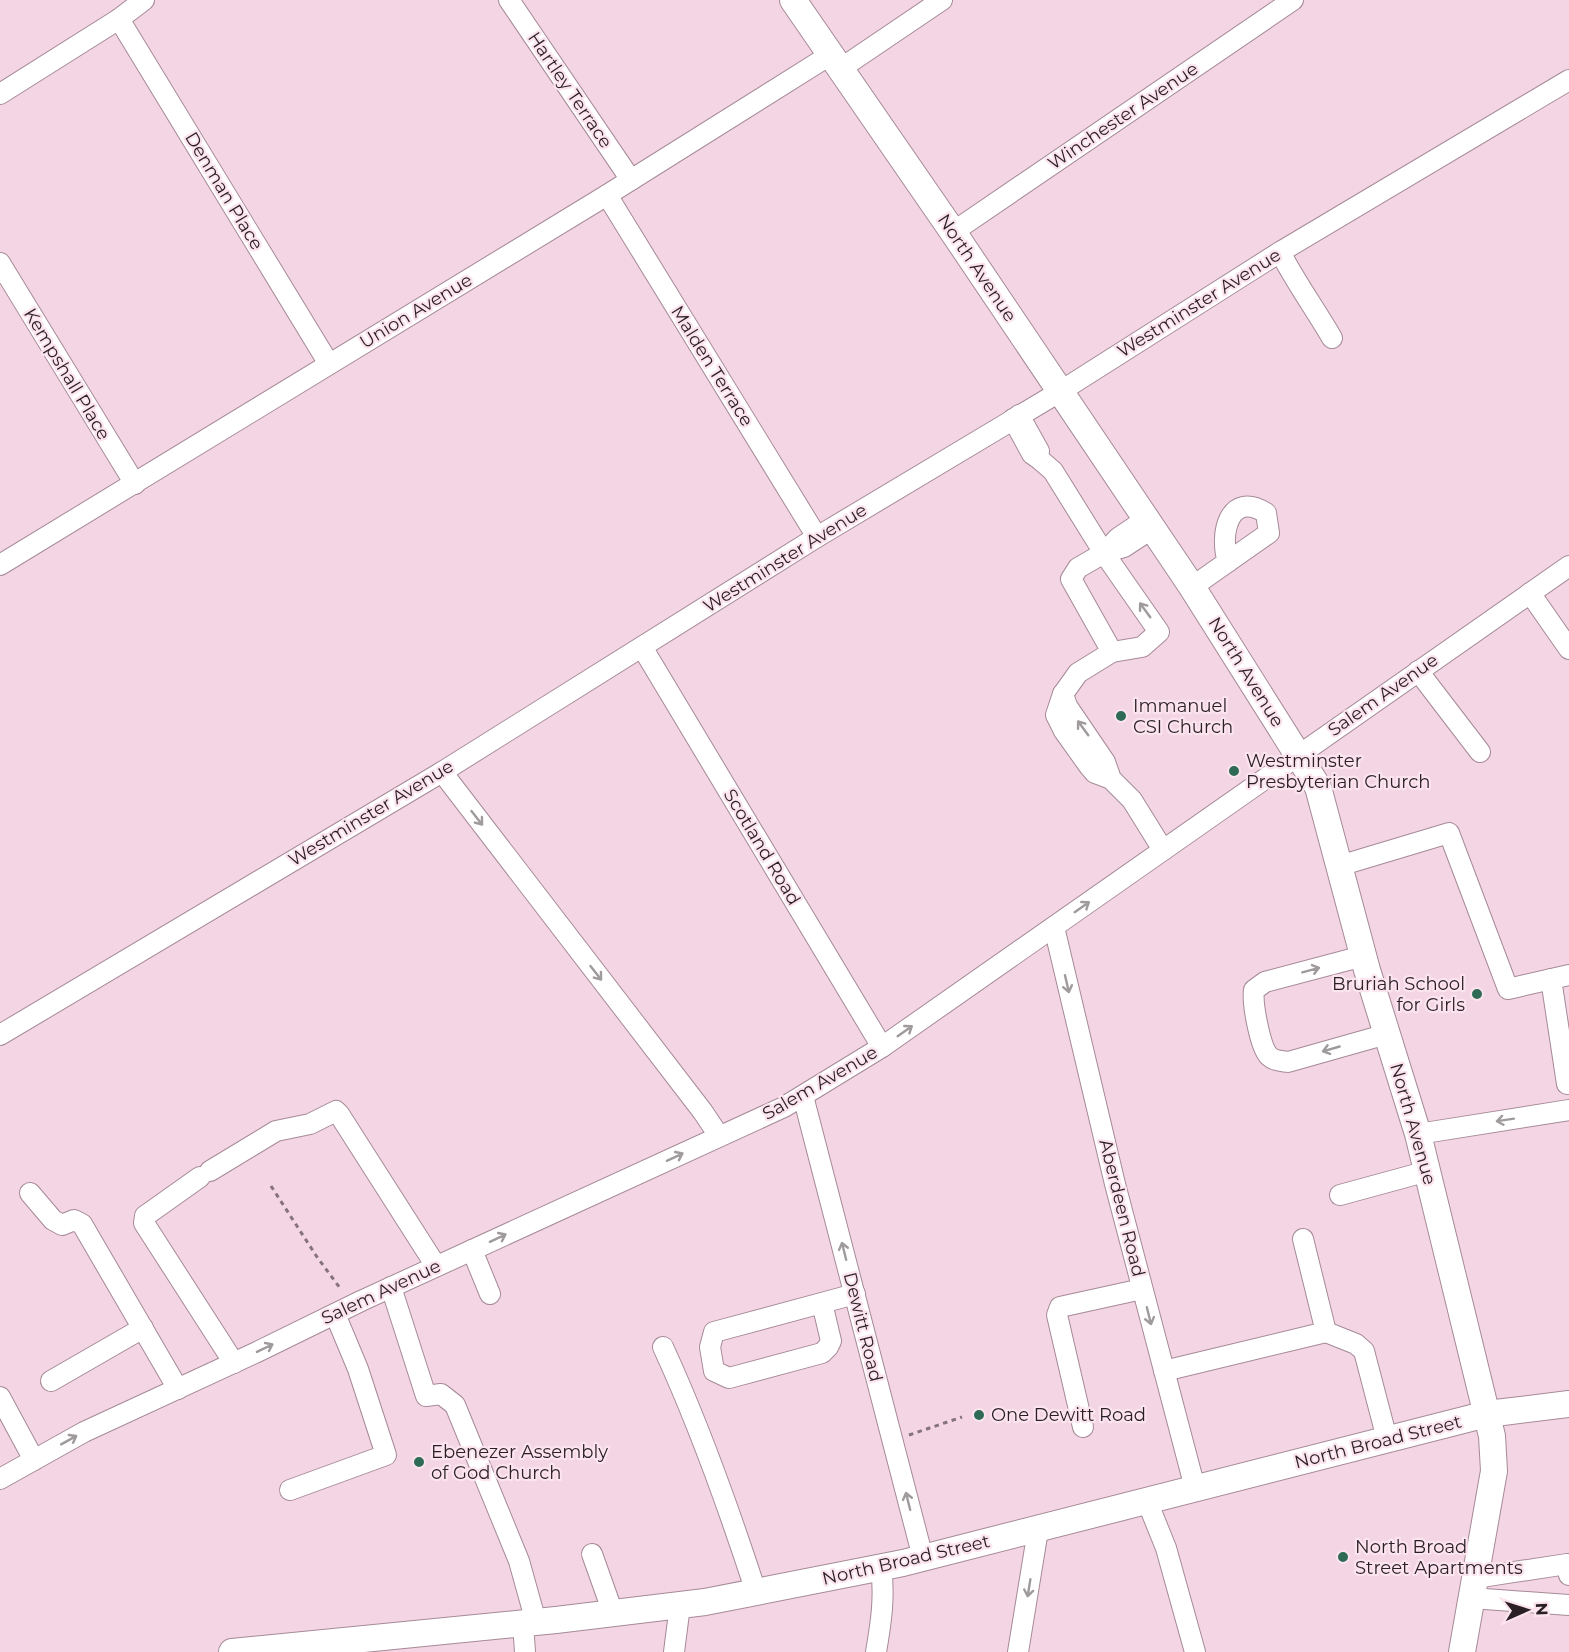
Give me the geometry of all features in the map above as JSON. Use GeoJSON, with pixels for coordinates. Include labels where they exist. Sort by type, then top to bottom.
{"type":"FeatureCollection","features":[{"type":"Feature","properties":{"kind":"main road","name":"North Avenue"},"geometry":{"type":"LineString","coordinates":[[793,0],[1192,586],[1318,787],[1363,956],[1428,1171],[1492,1436],[1494,1471],[1462,1652]]}},
{"type":"Feature","properties":{"kind":"main road","name":"North Broad Street"},"geometry":{"type":"LineString","coordinates":[[232,1652],[318,1648],[681,1605],[756,1592],[923,1558],[1038,1530],[1487,1414],[1569,1404]]}},
{"type":"Feature","properties":{"kind":"street"},"geometry":{"type":"LineString","coordinates":[[0,94],[119,19],[144,0]]}},
{"type":"Feature","properties":{"kind":"street","name":"Hartley Terrace"},"geometry":{"type":"LineString","coordinates":[[509,0],[631,180]]}},
{"type":"Feature","properties":{"kind":"street","name":"Union Avenue"},"geometry":{"type":"LineString","coordinates":[[0,565],[631,180],[942,0]]}},
{"type":"Feature","properties":{"kind":"street","name":"Winchester Avenue"},"geometry":{"type":"LineString","coordinates":[[953,232],[1293,0]]}},
{"type":"Feature","properties":{"kind":"street","name":"Denman Place"},"geometry":{"type":"LineString","coordinates":[[119,19],[329,364]]}},
{"type":"Feature","properties":{"kind":"street","name":"Westminster Avenue"},"geometry":{"type":"LineString","coordinates":[[0,1035],[442,772],[817,537],[1060,391],[1280,252],[1569,80]]}},
{"type":"Feature","properties":{"kind":"street","name":"Malden Terrace"},"geometry":{"type":"LineString","coordinates":[[607,195],[817,537]]}},
{"type":"Feature","properties":{"kind":"street"},"geometry":{"type":"LineString","coordinates":[[1280,252],[1332,338]]}},
{"type":"Feature","properties":{"kind":"street","name":"Kempshall Place"},"geometry":{"type":"LineString","coordinates":[[0,263],[135,484]]}},
{"type":"Feature","properties":{"kind":"street"},"geometry":{"type":"LineString","coordinates":[[1016,417],[1032,454],[1053,471],[1104,553],[1159,632],[1142,647],[1112,652],[1078,673],[1063,694],[1067,706],[1105,762],[1111,779],[1132,800],[1163,850]]}},
{"type":"Feature","properties":{"kind":"street"},"geometry":{"type":"LineString","coordinates":[[1112,652],[1071,579],[1078,568],[1104,553],[1118,538],[1149,523]]}},
{"type":"Feature","properties":{"kind":"street"},"geometry":{"type":"LineString","coordinates":[[1192,586],[1228,562]]}},
{"type":"Feature","properties":{"kind":"street","name":"Salem Avenue"},"geometry":{"type":"LineString","coordinates":[[0,1479],[84,1432],[803,1096],[882,1047],[1569,566]]}},
{"type":"Feature","properties":{"kind":"street"},"geometry":{"type":"LineString","coordinates":[[1530,593],[1569,649]]}},
{"type":"Feature","properties":{"kind":"street","name":"Scotland Road"},"geometry":{"type":"LineString","coordinates":[[642,647],[882,1047]]}},
{"type":"Feature","properties":{"kind":"street"},"geometry":{"type":"LineString","coordinates":[[1418,671],[1480,752]]}},
{"type":"Feature","properties":{"kind":"street"},"geometry":{"type":"LineString","coordinates":[[442,772],[703,1112],[719,1137]]}},
{"type":"Feature","properties":{"kind":"street"},"geometry":{"type":"LineString","coordinates":[[1339,866],[1449,833],[1509,989],[1560,977],[1568,1084]]}},
{"type":"Feature","properties":{"kind":"street","name":"Aberdeen Road"},"geometry":{"type":"LineString","coordinates":[[1054,927],[1115,1184],[1195,1488]]}},
{"type":"Feature","properties":{"kind":"street"},"geometry":{"type":"LineString","coordinates":[[1363,956],[1265,982],[1254,990],[1253,1001],[1264,1048],[1269,1056],[1288,1062],[1387,1034]]}},
{"type":"Feature","properties":{"kind":"street","name":"Dewitt Road"},"geometry":{"type":"LineString","coordinates":[[803,1096],[923,1558]]}},
{"type":"Feature","properties":{"kind":"street"},"geometry":{"type":"LineString","coordinates":[[1418,1134],[1569,1110]]}},
{"type":"Feature","properties":{"kind":"street"},"geometry":{"type":"LineString","coordinates":[[234,1363],[144,1223],[145,1216],[205,1174],[276,1131],[310,1124],[336,1111],[436,1266]]}},
{"type":"Feature","properties":{"kind":"street"},"geometry":{"type":"LineString","coordinates":[[1340,1195],[1428,1171]]}},
{"type":"Feature","properties":{"kind":"street"},"geometry":{"type":"LineString","coordinates":[[30,1193],[53,1220],[62,1225],[74,1220],[81,1224],[178,1389]]}},
{"type":"Feature","properties":{"kind":"street"},"geometry":{"type":"LineString","coordinates":[[1303,1239],[1326,1332]]}},
{"type":"Feature","properties":{"kind":"street"},"geometry":{"type":"LineString","coordinates":[[472,1250],[490,1294]]}},
{"type":"Feature","properties":{"kind":"street"},"geometry":{"type":"LineString","coordinates":[[391,1287],[426,1396],[441,1394],[455,1405],[519,1561],[529,1622],[525,1652]]}},
{"type":"Feature","properties":{"kind":"street"},"geometry":{"type":"LineString","coordinates":[[1083,1426],[1057,1315],[1060,1307],[1142,1289]]}},
{"type":"Feature","properties":{"kind":"street"},"geometry":{"type":"LineString","coordinates":[[822,1303],[831,1341],[822,1353],[729,1378],[714,1371],[710,1347],[714,1332],[855,1294]]}},
{"type":"Feature","properties":{"kind":"street"},"geometry":{"type":"LineString","coordinates":[[290,1490],[386,1455],[358,1369],[335,1314]]}},
{"type":"Feature","properties":{"kind":"street"},"geometry":{"type":"LineString","coordinates":[[51,1381],[143,1328]]}},
{"type":"Feature","properties":{"kind":"street"},"geometry":{"type":"LineString","coordinates":[[1164,1371],[1326,1332],[1356,1344],[1364,1350],[1387,1439]]}},
{"type":"Feature","properties":{"kind":"street"},"geometry":{"type":"LineString","coordinates":[[663,1347],[726,1500],[756,1592]]}},
{"type":"Feature","properties":{"kind":"street"},"geometry":{"type":"LineString","coordinates":[[0,1397],[34,1460]]}},
{"type":"Feature","properties":{"kind":"street"},"geometry":{"type":"LineString","coordinates":[[1147,1501],[1166,1548],[1195,1652]]}},
{"type":"Feature","properties":{"kind":"street"},"geometry":{"type":"LineString","coordinates":[[1018,1652],[1038,1530]]}},
{"type":"Feature","properties":{"kind":"street"},"geometry":{"type":"LineString","coordinates":[[592,1554],[614,1613]]}},
{"type":"Feature","properties":{"kind":"street"},"geometry":{"type":"LineString","coordinates":[[1473,1588],[1567,1564],[1569,1575]]}},
{"type":"Feature","properties":{"kind":"street"},"geometry":{"type":"LineString","coordinates":[[876,1652],[884,1607],[881,1567]]}},
{"type":"Feature","properties":{"kind":"street"},"geometry":{"type":"LineString","coordinates":[[1473,1588],[1536,1580]]}},
{"type":"Feature","properties":{"kind":"street"},"geometry":{"type":"LineString","coordinates":[[1473,1588],[1569,1605]]}},
{"type":"Feature","properties":{"kind":"street"},"geometry":{"type":"LineString","coordinates":[[674,1652],[681,1605]]}},
{"type":"Feature","properties":{"kind":"path"},"geometry":{"type":"LineString","coordinates":[[271,1186],[340,1288]]}},
{"type":"Feature","properties":{"kind":"path"},"geometry":{"type":"LineString","coordinates":[[906,1436],[962,1417]]}},
{"type":"Feature","properties":{"kind":"place","name":"Immanuel CSI Church"},"geometry":{"type":"Point","coordinates":[1121,716]}},
{"type":"Feature","properties":{"kind":"place","name":"Westminster Presbyterian Church"},"geometry":{"type":"Point","coordinates":[1234,771]}},
{"type":"Feature","properties":{"kind":"place","name":"Bruriah School for Girls"},"geometry":{"type":"Point","coordinates":[1477,994]}},
{"type":"Feature","properties":{"kind":"place","name":"One Dewitt Road"},"geometry":{"type":"Point","coordinates":[979,1415]}},
{"type":"Feature","properties":{"kind":"place","name":"Ebenezer Assembly of God Church"},"geometry":{"type":"Point","coordinates":[419,1462]}},
{"type":"Feature","properties":{"kind":"place","name":"North Broad Street Apartments"},"geometry":{"type":"Point","coordinates":[1343,1557]}}]}
